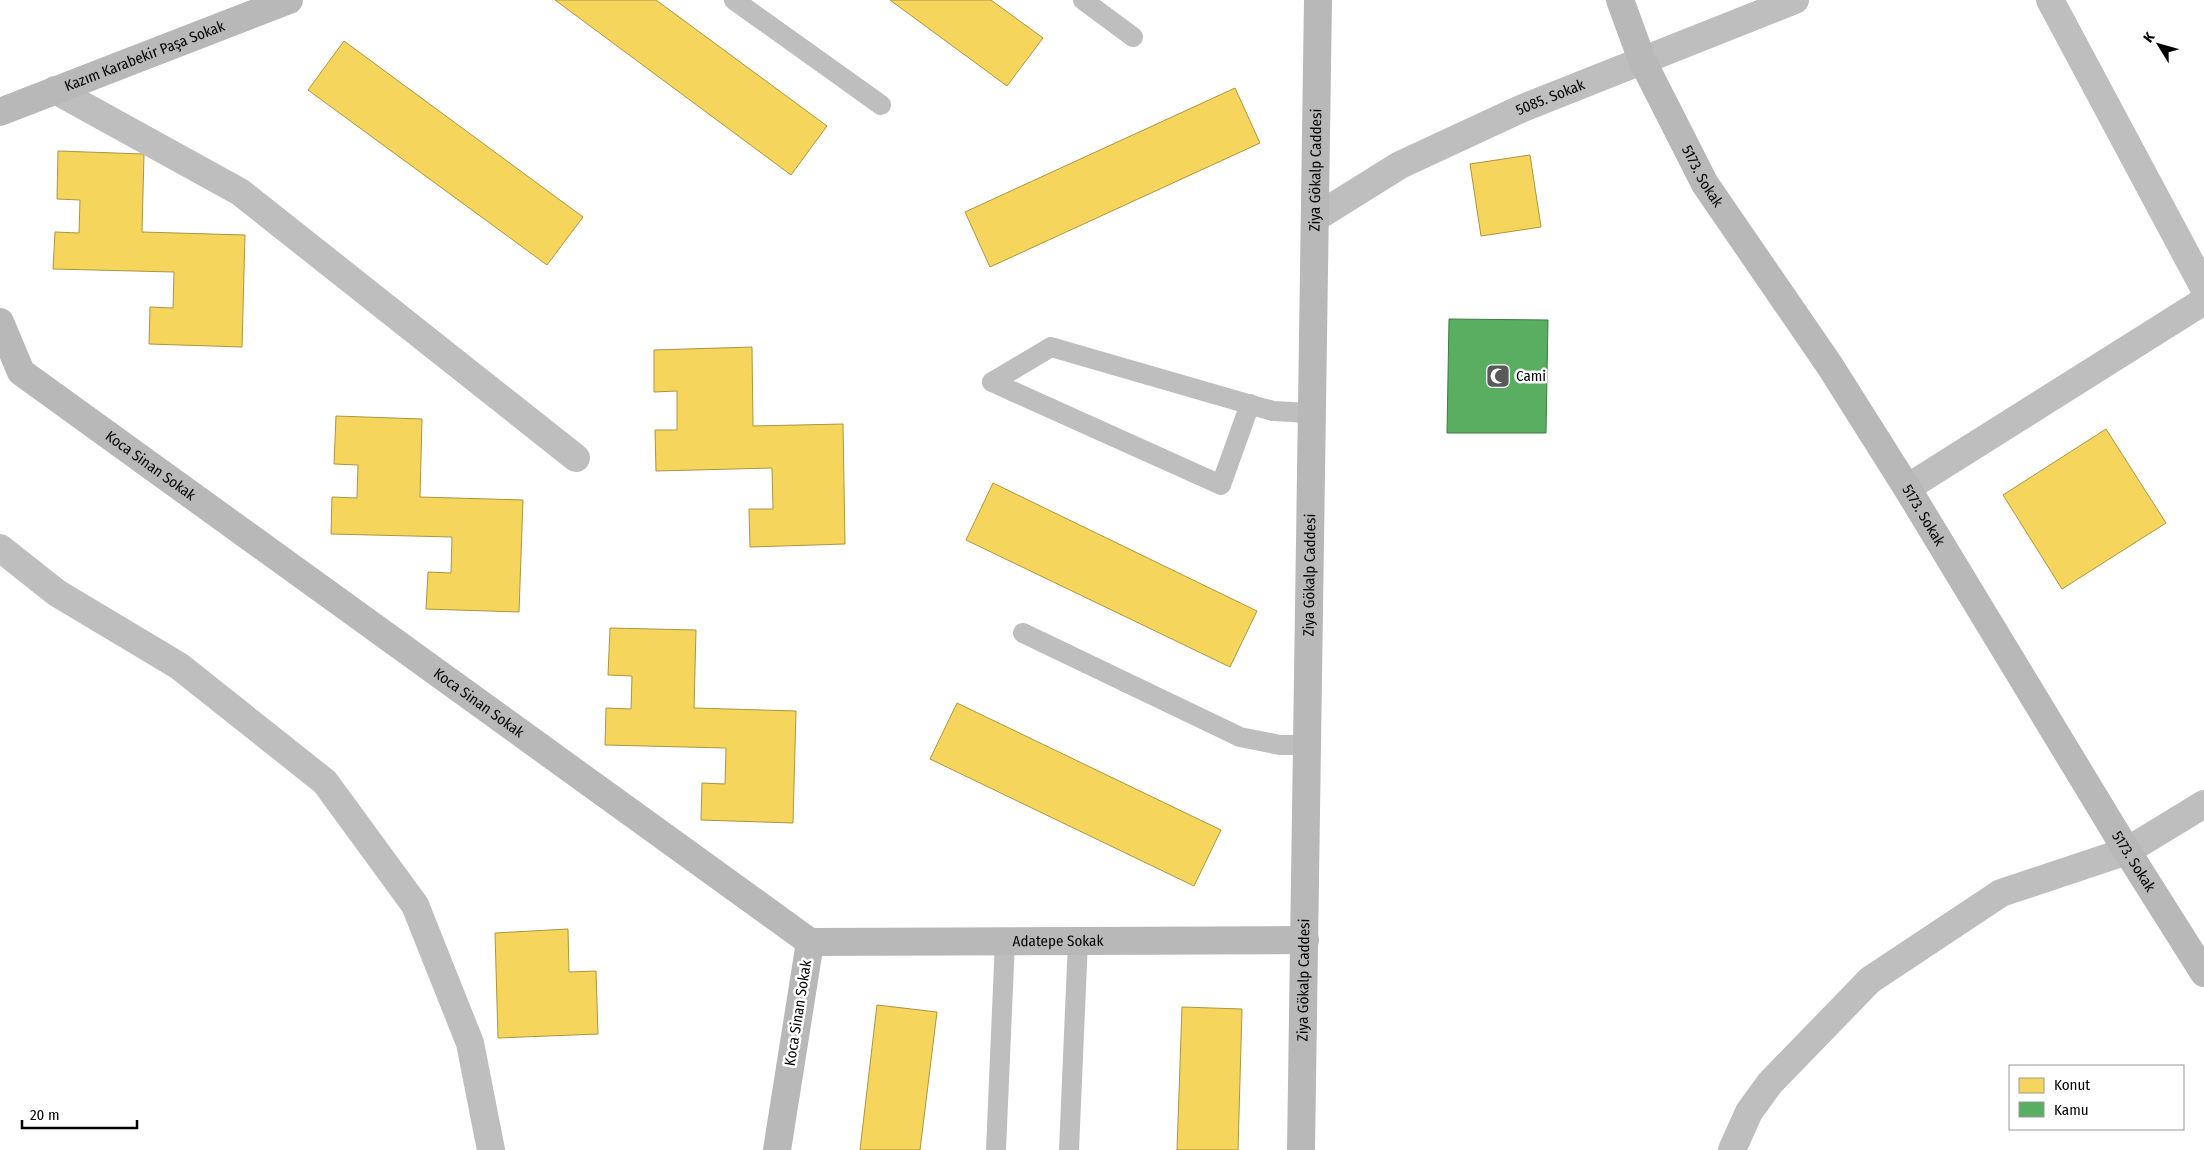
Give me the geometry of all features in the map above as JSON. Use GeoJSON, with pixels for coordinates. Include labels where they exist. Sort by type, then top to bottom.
{"type":"FeatureCollection","features":[{"type":"Feature","properties":{"kind":"street","name":"Kazım Karabekir Paşa Sokak"},"geometry":{"type":"LineString","coordinates":[[0,112],[289,0]]}},
{"type":"Feature","properties":{"kind":"street","name":"Ziya Gökalp Caddesi"},"geometry":{"type":"LineString","coordinates":[[1301,1150],[1311,592],[1311,413],[1316,218],[1318,0]]}},
{"type":"Feature","properties":{"kind":"street","name":"5173. Sokak"},"geometry":{"type":"LineString","coordinates":[[1620,0],[1642,60],[1705,184],[1830,366],[2127,851],[2204,972]]}},
{"type":"Feature","properties":{"kind":"street","name":"5085. Sokak"},"geometry":{"type":"LineString","coordinates":[[1316,218],[1400,165],[1523,108],[1795,0]]}},
{"type":"Feature","properties":{"kind":"street"},"geometry":{"type":"LineString","coordinates":[[2050,0],[2204,288]]}},
{"type":"Feature","properties":{"kind":"street"},"geometry":{"type":"LineString","coordinates":[[55,90],[240,192],[576,458]]}},
{"type":"Feature","properties":{"kind":"street"},"geometry":{"type":"LineString","coordinates":[[1906,488],[2204,301]]}},
{"type":"Feature","properties":{"kind":"street","name":"Koca Sinan Sokak"},"geometry":{"type":"LineString","coordinates":[[0,322],[21,372],[810,942],[777,1150]]}},
{"type":"Feature","properties":{"kind":"street"},"geometry":{"type":"LineString","coordinates":[[0,548],[57,593],[179,666],[324,782],[415,905],[470,1043],[491,1150]]}},
{"type":"Feature","properties":{"kind":"street"},"geometry":{"type":"LineString","coordinates":[[1732,1150],[1749,1112],[1770,1083],[1870,980],[2001,893],[2127,851],[2204,804]]}},
{"type":"Feature","properties":{"kind":"street","name":"Adatepe Sokak"},"geometry":{"type":"LineString","coordinates":[[810,942],[1305,940]]}},
{"type":"Feature","properties":{"kind":"lane"},"geometry":{"type":"LineString","coordinates":[[734,0],[881,106]]}},
{"type":"Feature","properties":{"kind":"lane"},"geometry":{"type":"LineString","coordinates":[[1083,0],[1133,36]]}},
{"type":"Feature","properties":{"kind":"lane"},"geometry":{"type":"LineString","coordinates":[[1250,404],[1221,485],[992,382],[1051,346],[1250,404],[1273,411],[1311,413]]}},
{"type":"Feature","properties":{"kind":"lane"},"geometry":{"type":"LineString","coordinates":[[1023,633],[1240,737],[1280,745],[1308,745]]}},
{"type":"Feature","properties":{"kind":"lane"},"geometry":{"type":"LineString","coordinates":[[996,1150],[1005,941]]}},
{"type":"Feature","properties":{"kind":"lane"},"geometry":{"type":"LineString","coordinates":[[1069,1150],[1078,941]]}},
{"type":"Feature","properties":{"kind":"building: Konut"},"geometry":{"type":"Polygon","coordinates":[[[555,0],[656,0],[827,126],[791,175],[555,0]]]}},
{"type":"Feature","properties":{"kind":"building: Konut"},"geometry":{"type":"Polygon","coordinates":[[[890,0],[991,0],[1043,38],[1007,86],[890,0]]]}},
{"type":"Feature","properties":{"kind":"building: Konut"},"geometry":{"type":"Polygon","coordinates":[[[344,41],[583,217],[547,265],[308,90],[344,41]]]}},
{"type":"Feature","properties":{"kind":"building: Konut"},"geometry":{"type":"Polygon","coordinates":[[[1235,88],[1260,143],[990,267],[965,212],[1235,88]]]}},
{"type":"Feature","properties":{"kind":"building: Konut"},"geometry":{"type":"Polygon","coordinates":[[[58,151],[144,154],[142,232],[245,235],[242,347],[149,344],[150,307],[173,308],[174,272],[53,269],[55,232],[79,233],[80,200],[57,199],[58,151]]]}},
{"type":"Feature","properties":{"kind":"building: Konut"},"geometry":{"type":"Polygon","coordinates":[[[1530,155],[1541,227],[1481,236],[1470,164],[1530,155]]]}},
{"type":"Feature","properties":{"kind":"building: Konut"},"geometry":{"type":"Polygon","coordinates":[[[752,347],[753,426],[843,424],[845,544],[750,547],[749,509],[773,509],[772,468],[656,471],[655,430],[677,430],[677,391],[654,392],[654,350],[752,347]]]}},
{"type":"Feature","properties":{"kind":"building: Konut"},"geometry":{"type":"Polygon","coordinates":[[[336,416],[422,419],[420,497],[523,500],[519,612],[426,609],[428,572],[451,573],[452,537],[331,534],[332,497],[357,498],[358,465],[334,464],[336,416]]]}},
{"type":"Feature","properties":{"kind":"building: Konut"},"geometry":{"type":"Polygon","coordinates":[[[2106,429],[2166,523],[2062,589],[2003,495],[2106,429]]]}},
{"type":"Feature","properties":{"kind":"building: Konut"},"geometry":{"type":"Polygon","coordinates":[[[993,483],[1257,611],[1230,667],[966,540],[993,483]]]}},
{"type":"Feature","properties":{"kind":"building: Konut"},"geometry":{"type":"Polygon","coordinates":[[[610,628],[696,630],[694,708],[796,711],[793,823],[701,820],[702,783],[725,784],[726,748],[605,745],[606,708],[631,709],[632,676],[608,675],[610,628]]]}},
{"type":"Feature","properties":{"kind":"building: Konut"},"geometry":{"type":"Polygon","coordinates":[[[957,703],[1221,830],[1194,886],[930,759],[957,703]]]}},
{"type":"Feature","properties":{"kind":"building: Konut"},"geometry":{"type":"Polygon","coordinates":[[[568,929],[569,972],[596,971],[598,1034],[498,1038],[495,933],[568,929]]]}},
{"type":"Feature","properties":{"kind":"building: Konut"},"geometry":{"type":"Polygon","coordinates":[[[877,1005],[937,1012],[920,1150],[860,1150],[877,1005]]]}},
{"type":"Feature","properties":{"kind":"building: Konut"},"geometry":{"type":"Polygon","coordinates":[[[1182,1007],[1242,1009],[1238,1150],[1177,1150],[1182,1007]]]}},
{"type":"Feature","properties":{"kind":"building: Kamu","name":"Cami"},"geometry":{"type":"Polygon","coordinates":[[[1449,319],[1548,320],[1546,433],[1447,433],[1449,319]]]}},
{"type":"Feature","properties":{"kind":"place","name":"Cami"},"geometry":{"type":"Point","coordinates":[1498,376]}}]}
